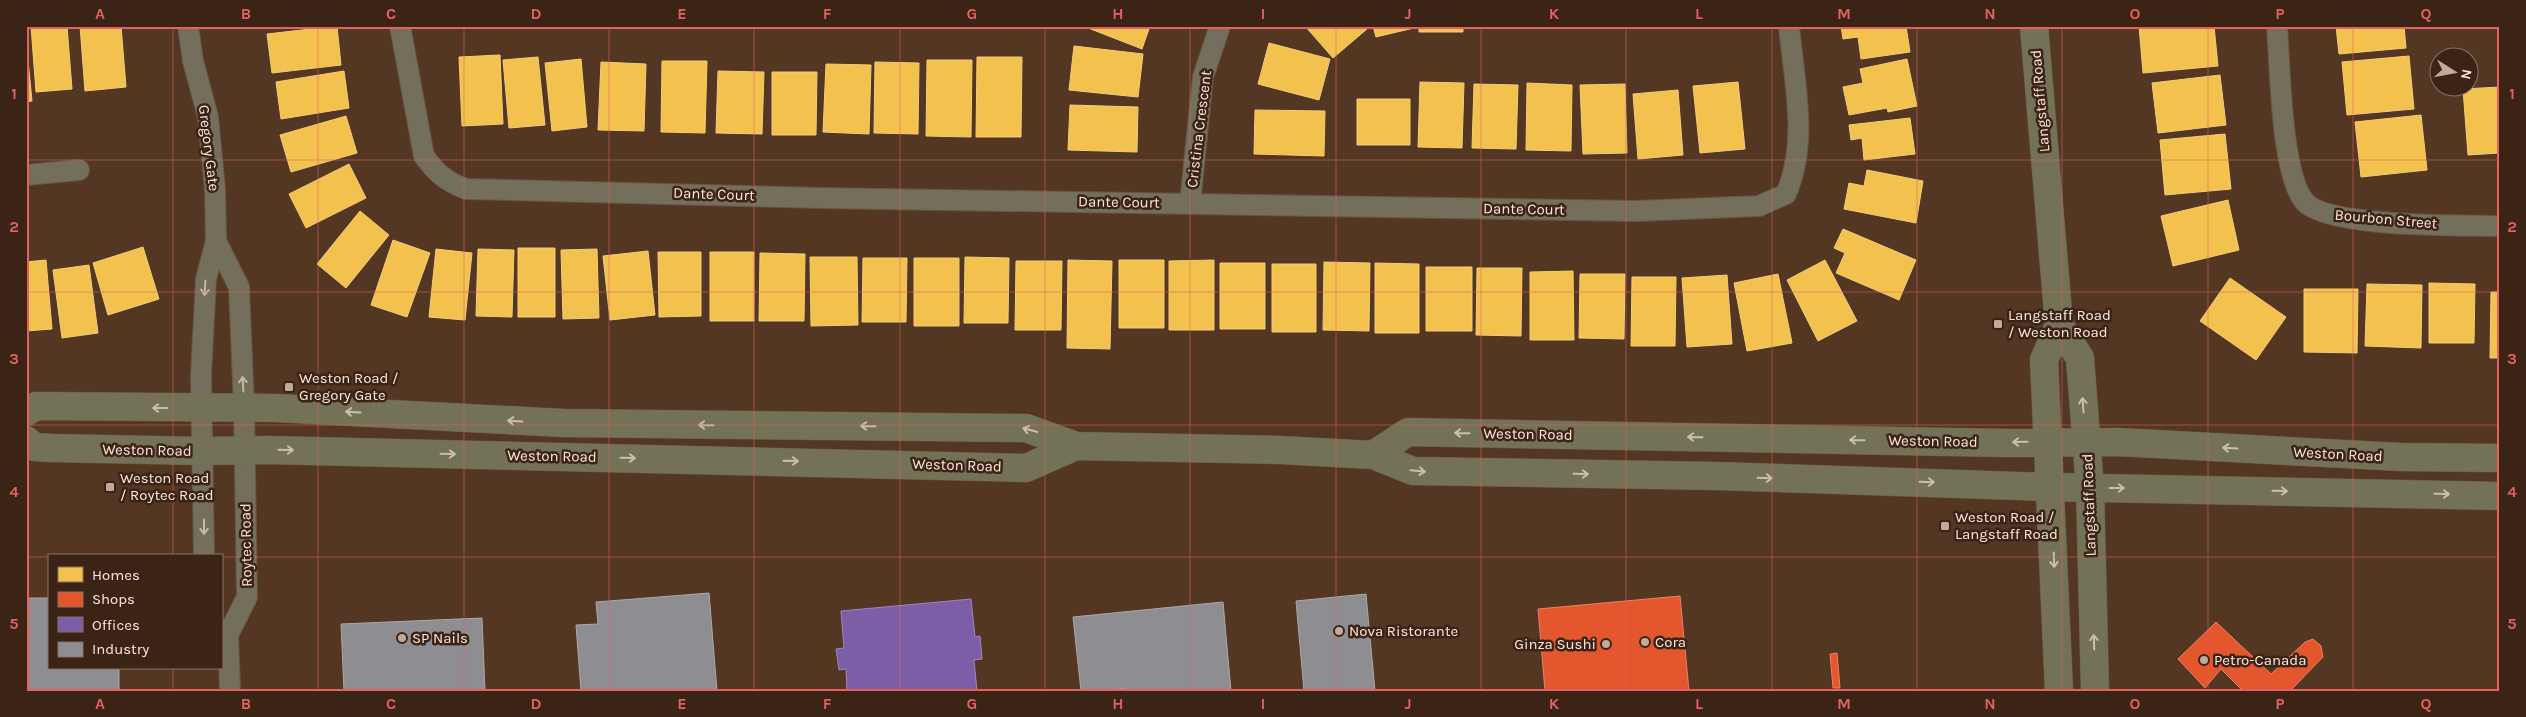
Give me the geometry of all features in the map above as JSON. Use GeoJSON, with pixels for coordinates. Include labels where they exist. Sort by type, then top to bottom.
{"type":"FeatureCollection","features":[{"type":"Feature","properties":{"kind":"main road","name":"Langstaff Road"},"geometry":{"type":"LineString","coordinates":[[2034,26],[2059,325],[2080,358],[2090,488],[2096,691]]}},
{"type":"Feature","properties":{"kind":"main road","name":"Langstaff Road"},"geometry":{"type":"LineString","coordinates":[[2059,325],[2044,360],[2059,691]]}},
{"type":"Feature","properties":{"kind":"main road","name":"Weston Road"},"geometry":{"type":"LineString","coordinates":[[26,412],[36,406],[244,407],[564,423],[1026,428],[1076,446],[1373,454],[1413,471],[1706,476],[2090,488],[2500,496]]}},
{"type":"Feature","properties":{"kind":"main road","name":"Weston Road"},"geometry":{"type":"LineString","coordinates":[[1373,454],[1408,432],[2086,442],[2401,457],[2500,458]]}},
{"type":"Feature","properties":{"kind":"main road","name":"Weston Road"},"geometry":{"type":"LineString","coordinates":[[26,440],[34,447],[1026,468],[1076,446]]}},
{"type":"Feature","properties":{"kind":"street","name":"Gregory Gate"},"geometry":{"type":"LineString","coordinates":[[188,26],[193,61],[208,118],[215,189],[216,241],[206,279],[200,375],[201,408]]}},
{"type":"Feature","properties":{"kind":"street","name":"Dante Court"},"geometry":{"type":"LineString","coordinates":[[400,26],[424,156],[432,168],[447,182],[466,189],[821,198],[1636,211],[1759,206],[1786,194],[1797,161],[1800,130],[1789,26]]}},
{"type":"Feature","properties":{"kind":"street","name":"Cristina Crescent"},"geometry":{"type":"LineString","coordinates":[[1190,203],[1203,77],[1220,26]]}},
{"type":"Feature","properties":{"kind":"street","name":"Bourbon Street"},"geometry":{"type":"LineString","coordinates":[[2277,26],[2288,164],[2297,190],[2305,203],[2327,215],[2378,222],[2500,226]]}},
{"type":"Feature","properties":{"kind":"street"},"geometry":{"type":"LineString","coordinates":[[26,175],[79,170]]}},
{"type":"Feature","properties":{"kind":"street","name":"Gregory Gate"},"geometry":{"type":"LineString","coordinates":[[216,241],[239,286],[245,450]]}},
{"type":"Feature","properties":{"kind":"street"},"geometry":{"type":"LineString","coordinates":[[201,408],[204,554]]}},
{"type":"Feature","properties":{"kind":"street","name":"Roytec Road"},"geometry":{"type":"LineString","coordinates":[[230,691],[225,629],[247,597],[245,450]]}},
{"type":"Feature","properties":{"kind":"building: Homes"},"geometry":{"type":"Polygon","coordinates":[[[31,26],[67,26],[72,89],[36,92],[31,26]]]}},
{"type":"Feature","properties":{"kind":"building: Homes"},"geometry":{"type":"Polygon","coordinates":[[[80,26],[121,26],[126,87],[85,91],[80,26]]]}},
{"type":"Feature","properties":{"kind":"building: Homes"},"geometry":{"type":"Polygon","coordinates":[[[337,26],[341,65],[272,73],[267,34],[337,26]]]}},
{"type":"Feature","properties":{"kind":"building: Homes"},"geometry":{"type":"Polygon","coordinates":[[[1083,26],[1150,26],[1142,49],[1083,26]]]}},
{"type":"Feature","properties":{"kind":"building: Homes"},"geometry":{"type":"Polygon","coordinates":[[[1305,26],[1364,26],[1367,29],[1333,58],[1305,26]]]}},
{"type":"Feature","properties":{"kind":"building: Homes"},"geometry":{"type":"Polygon","coordinates":[[[1373,26],[1418,26],[1418,27],[1376,37],[1373,26]]]}},
{"type":"Feature","properties":{"kind":"building: Homes"},"geometry":{"type":"Polygon","coordinates":[[[1419,26],[1463,26],[1463,32],[1419,32],[1419,26]]]}},
{"type":"Feature","properties":{"kind":"building: Homes"},"geometry":{"type":"Polygon","coordinates":[[[1841,26],[1906,26],[1910,52],[1861,59],[1858,37],[1843,39],[1841,26]]]}},
{"type":"Feature","properties":{"kind":"building: Homes"},"geometry":{"type":"Polygon","coordinates":[[[2139,26],[2214,26],[2218,66],[2143,73],[2139,26]]]}},
{"type":"Feature","properties":{"kind":"building: Homes"},"geometry":{"type":"Polygon","coordinates":[[[2336,26],[2404,26],[2406,48],[2339,54],[2336,26]]]}},
{"type":"Feature","properties":{"kind":"building: Homes"},"geometry":{"type":"Polygon","coordinates":[[[26,40],[32,101],[26,102],[26,40]]]}},
{"type":"Feature","properties":{"kind":"building: Homes"},"geometry":{"type":"Polygon","coordinates":[[[1269,43],[1330,59],[1319,100],[1258,84],[1269,43]]]}},
{"type":"Feature","properties":{"kind":"building: Homes"},"geometry":{"type":"Polygon","coordinates":[[[1074,46],[1143,54],[1138,97],[1069,90],[1074,46]]]}},
{"type":"Feature","properties":{"kind":"building: Homes"},"geometry":{"type":"Polygon","coordinates":[[[500,55],[503,124],[462,126],[459,57],[500,55]]]}},
{"type":"Feature","properties":{"kind":"building: Homes"},"geometry":{"type":"Polygon","coordinates":[[[2409,56],[2414,109],[2347,115],[2342,62],[2409,56]]]}},
{"type":"Feature","properties":{"kind":"building: Homes"},"geometry":{"type":"Polygon","coordinates":[[[538,57],[545,125],[509,128],[503,60],[538,57]]]}},
{"type":"Feature","properties":{"kind":"building: Homes"},"geometry":{"type":"Polygon","coordinates":[[[977,57],[1022,57],[1021,137],[976,137],[977,57]]]}},
{"type":"Feature","properties":{"kind":"building: Homes"},"geometry":{"type":"Polygon","coordinates":[[[581,59],[587,127],[552,131],[545,63],[581,59]]]}},
{"type":"Feature","properties":{"kind":"building: Homes"},"geometry":{"type":"Polygon","coordinates":[[[1907,59],[1917,106],[1888,112],[1887,108],[1849,115],[1843,87],[1863,83],[1860,69],[1907,59]]]}},
{"type":"Feature","properties":{"kind":"building: Homes"},"geometry":{"type":"Polygon","coordinates":[[[927,60],[972,60],[971,137],[926,136],[927,60]]]}},
{"type":"Feature","properties":{"kind":"building: Homes"},"geometry":{"type":"Polygon","coordinates":[[[662,61],[707,61],[705,133],[661,132],[662,61]]]}},
{"type":"Feature","properties":{"kind":"building: Homes"},"geometry":{"type":"Polygon","coordinates":[[[601,62],[646,64],[644,131],[598,130],[601,62]]]}},
{"type":"Feature","properties":{"kind":"building: Homes"},"geometry":{"type":"Polygon","coordinates":[[[875,62],[919,63],[918,134],[874,133],[875,62]]]}},
{"type":"Feature","properties":{"kind":"building: Homes"},"geometry":{"type":"Polygon","coordinates":[[[826,64],[871,65],[869,134],[823,132],[826,64]]]}},
{"type":"Feature","properties":{"kind":"building: Homes"},"geometry":{"type":"Polygon","coordinates":[[[344,71],[349,108],[281,119],[276,82],[344,71]]]}},
{"type":"Feature","properties":{"kind":"building: Homes"},"geometry":{"type":"Polygon","coordinates":[[[718,71],[764,72],[762,134],[716,133],[718,71]]]}},
{"type":"Feature","properties":{"kind":"building: Homes"},"geometry":{"type":"Polygon","coordinates":[[[772,72],[817,72],[816,135],[772,135],[772,72]]]}},
{"type":"Feature","properties":{"kind":"building: Homes"},"geometry":{"type":"Polygon","coordinates":[[[2220,75],[2226,125],[2158,133],[2152,83],[2220,75]]]}},
{"type":"Feature","properties":{"kind":"building: Homes"},"geometry":{"type":"Polygon","coordinates":[[[1420,82],[1464,83],[1462,148],[1418,147],[1420,82]]]}},
{"type":"Feature","properties":{"kind":"building: Homes"},"geometry":{"type":"Polygon","coordinates":[[[1738,82],[1745,149],[1700,153],[1693,86],[1738,82]]]}},
{"type":"Feature","properties":{"kind":"building: Homes"},"geometry":{"type":"Polygon","coordinates":[[[1527,83],[1572,85],[1571,151],[1526,150],[1527,83]]]}},
{"type":"Feature","properties":{"kind":"building: Homes"},"geometry":{"type":"Polygon","coordinates":[[[1474,84],[1518,85],[1516,149],[1472,148],[1474,84]]]}},
{"type":"Feature","properties":{"kind":"building: Homes"},"geometry":{"type":"Polygon","coordinates":[[[1625,84],[1627,153],[1583,154],[1580,85],[1625,84]]]}},
{"type":"Feature","properties":{"kind":"building: Homes"},"geometry":{"type":"Polygon","coordinates":[[[2500,87],[2500,153],[2468,155],[2464,98],[2478,98],[2478,88],[2500,87]]]}},
{"type":"Feature","properties":{"kind":"building: Homes"},"geometry":{"type":"Polygon","coordinates":[[[1678,90],[1683,155],[1638,159],[1633,94],[1678,90]]]}},
{"type":"Feature","properties":{"kind":"building: Homes"},"geometry":{"type":"Polygon","coordinates":[[[1357,99],[1410,99],[1410,145],[1357,145],[1357,99]]]}},
{"type":"Feature","properties":{"kind":"building: Homes"},"geometry":{"type":"Polygon","coordinates":[[[1070,105],[1138,107],[1137,152],[1068,150],[1070,105]]]}},
{"type":"Feature","properties":{"kind":"building: Homes"},"geometry":{"type":"Polygon","coordinates":[[[1255,110],[1325,111],[1324,156],[1254,154],[1255,110]]]}},
{"type":"Feature","properties":{"kind":"building: Homes"},"geometry":{"type":"Polygon","coordinates":[[[2421,115],[2427,170],[2361,177],[2355,122],[2421,115]]]}},
{"type":"Feature","properties":{"kind":"building: Homes"},"geometry":{"type":"Polygon","coordinates":[[[346,116],[357,153],[291,172],[280,135],[346,116]]]}},
{"type":"Feature","properties":{"kind":"building: Homes"},"geometry":{"type":"Polygon","coordinates":[[[1910,118],[1915,154],[1864,160],[1862,138],[1851,140],[1849,125],[1910,118]]]}},
{"type":"Feature","properties":{"kind":"building: Homes"},"geometry":{"type":"Polygon","coordinates":[[[2225,134],[2231,189],[2165,195],[2160,140],[2225,134]]]}},
{"type":"Feature","properties":{"kind":"building: Homes"},"geometry":{"type":"Polygon","coordinates":[[[349,164],[366,198],[306,228],[289,194],[349,164]]]}},
{"type":"Feature","properties":{"kind":"building: Homes"},"geometry":{"type":"Polygon","coordinates":[[[1867,170],[1923,181],[1916,223],[1844,209],[1849,183],[1864,186],[1867,170]]]}},
{"type":"Feature","properties":{"kind":"building: Homes"},"geometry":{"type":"Polygon","coordinates":[[[2228,200],[2239,250],[2173,266],[2161,216],[2228,200]]]}},
{"type":"Feature","properties":{"kind":"building: Homes"},"geometry":{"type":"Polygon","coordinates":[[[360,211],[389,235],[346,288],[317,264],[360,211]]]}},
{"type":"Feature","properties":{"kind":"building: Homes"},"geometry":{"type":"Polygon","coordinates":[[[1843,229],[1916,260],[1899,300],[1836,273],[1845,253],[1834,248],[1843,229]]]}},
{"type":"Feature","properties":{"kind":"building: Homes"},"geometry":{"type":"Polygon","coordinates":[[[393,240],[430,253],[407,317],[371,305],[393,240]]]}},
{"type":"Feature","properties":{"kind":"building: Homes"},"geometry":{"type":"Polygon","coordinates":[[[143,247],[159,299],[108,315],[93,263],[143,247]]]}},
{"type":"Feature","properties":{"kind":"building: Homes"},"geometry":{"type":"Polygon","coordinates":[[[518,248],[555,248],[555,317],[518,317],[518,248]]]}},
{"type":"Feature","properties":{"kind":"building: Homes"},"geometry":{"type":"Polygon","coordinates":[[[436,249],[472,253],[465,320],[429,317],[436,249]]]}},
{"type":"Feature","properties":{"kind":"building: Homes"},"geometry":{"type":"Polygon","coordinates":[[[478,249],[514,250],[512,317],[476,316],[478,249]]]}},
{"type":"Feature","properties":{"kind":"building: Homes"},"geometry":{"type":"Polygon","coordinates":[[[597,249],[599,318],[563,319],[561,250],[597,249]]]}},
{"type":"Feature","properties":{"kind":"building: Homes"},"geometry":{"type":"Polygon","coordinates":[[[648,251],[655,315],[610,320],[603,256],[648,251]]]}},
{"type":"Feature","properties":{"kind":"building: Homes"},"geometry":{"type":"Polygon","coordinates":[[[658,252],[701,252],[701,316],[659,317],[658,252]]]}},
{"type":"Feature","properties":{"kind":"building: Homes"},"geometry":{"type":"Polygon","coordinates":[[[710,252],[754,252],[754,321],[710,321],[710,252]]]}},
{"type":"Feature","properties":{"kind":"building: Homes"},"geometry":{"type":"Polygon","coordinates":[[[760,253],[805,254],[804,321],[759,321],[760,253]]]}},
{"type":"Feature","properties":{"kind":"building: Homes"},"geometry":{"type":"Polygon","coordinates":[[[810,257],[857,257],[858,325],[811,326],[810,257]]]}},
{"type":"Feature","properties":{"kind":"building: Homes"},"geometry":{"type":"Polygon","coordinates":[[[965,257],[1009,258],[1008,323],[964,323],[965,257]]]}},
{"type":"Feature","properties":{"kind":"building: Homes"},"geometry":{"type":"Polygon","coordinates":[[[863,258],[907,258],[906,322],[862,322],[863,258]]]}},
{"type":"Feature","properties":{"kind":"building: Homes"},"geometry":{"type":"Polygon","coordinates":[[[914,258],[959,258],[959,326],[914,326],[914,258]]]}},
{"type":"Feature","properties":{"kind":"building: Homes"},"geometry":{"type":"Polygon","coordinates":[[[46,260],[52,329],[26,331],[26,262],[46,260]]]}},
{"type":"Feature","properties":{"kind":"building: Homes"},"geometry":{"type":"Polygon","coordinates":[[[1068,260],[1112,261],[1110,349],[1067,348],[1068,260]]]}},
{"type":"Feature","properties":{"kind":"building: Homes"},"geometry":{"type":"Polygon","coordinates":[[[1119,260],[1164,260],[1164,328],[1119,328],[1119,260]]]}},
{"type":"Feature","properties":{"kind":"building: Homes"},"geometry":{"type":"Polygon","coordinates":[[[1214,260],[1214,330],[1169,330],[1169,261],[1214,260]]]}},
{"type":"Feature","properties":{"kind":"building: Homes"},"geometry":{"type":"Polygon","coordinates":[[[1825,260],[1857,321],[1818,341],[1787,280],[1825,260]]]}},
{"type":"Feature","properties":{"kind":"building: Homes"},"geometry":{"type":"Polygon","coordinates":[[[1016,261],[1062,261],[1061,330],[1015,330],[1016,261]]]}},
{"type":"Feature","properties":{"kind":"building: Homes"},"geometry":{"type":"Polygon","coordinates":[[[1324,262],[1370,263],[1369,331],[1323,330],[1324,262]]]}},
{"type":"Feature","properties":{"kind":"building: Homes"},"geometry":{"type":"Polygon","coordinates":[[[1220,263],[1265,263],[1265,329],[1220,329],[1220,263]]]}},
{"type":"Feature","properties":{"kind":"building: Homes"},"geometry":{"type":"Polygon","coordinates":[[[1375,263],[1419,264],[1419,333],[1375,333],[1375,263]]]}},
{"type":"Feature","properties":{"kind":"building: Homes"},"geometry":{"type":"Polygon","coordinates":[[[1272,264],[1316,264],[1316,332],[1272,332],[1272,264]]]}},
{"type":"Feature","properties":{"kind":"building: Homes"},"geometry":{"type":"Polygon","coordinates":[[[89,265],[98,333],[62,338],[53,270],[89,265]]]}},
{"type":"Feature","properties":{"kind":"building: Homes"},"geometry":{"type":"Polygon","coordinates":[[[1426,267],[1472,267],[1472,331],[1426,331],[1426,267]]]}},
{"type":"Feature","properties":{"kind":"building: Homes"},"geometry":{"type":"Polygon","coordinates":[[[1477,268],[1522,268],[1521,336],[1476,335],[1477,268]]]}},
{"type":"Feature","properties":{"kind":"building: Homes"},"geometry":{"type":"Polygon","coordinates":[[[1573,271],[1574,340],[1530,340],[1530,272],[1573,271]]]}},
{"type":"Feature","properties":{"kind":"building: Homes"},"geometry":{"type":"Polygon","coordinates":[[[1580,274],[1625,274],[1624,339],[1579,338],[1580,274]]]}},
{"type":"Feature","properties":{"kind":"building: Homes"},"geometry":{"type":"Polygon","coordinates":[[[1778,274],[1792,343],[1747,351],[1734,283],[1778,274]]]}},
{"type":"Feature","properties":{"kind":"building: Homes"},"geometry":{"type":"Polygon","coordinates":[[[1727,275],[1732,344],[1687,347],[1682,278],[1727,275]]]}},
{"type":"Feature","properties":{"kind":"building: Homes"},"geometry":{"type":"Polygon","coordinates":[[[1632,277],[1676,277],[1675,346],[1631,346],[1632,277]]]}},
{"type":"Feature","properties":{"kind":"building: Homes"},"geometry":{"type":"Polygon","coordinates":[[[2230,278],[2286,317],[2256,360],[2200,321],[2230,278]]]}},
{"type":"Feature","properties":{"kind":"building: Homes"},"geometry":{"type":"Polygon","coordinates":[[[2429,283],[2475,284],[2474,343],[2429,343],[2429,283]]]}},
{"type":"Feature","properties":{"kind":"building: Homes"},"geometry":{"type":"Polygon","coordinates":[[[2367,284],[2422,285],[2421,348],[2365,346],[2367,284]]]}},
{"type":"Feature","properties":{"kind":"building: Homes"},"geometry":{"type":"Polygon","coordinates":[[[2304,289],[2358,289],[2357,353],[2304,352],[2304,289]]]}},
{"type":"Feature","properties":{"kind":"building: Homes"},"geometry":{"type":"Polygon","coordinates":[[[2491,292],[2500,292],[2500,358],[2490,358],[2491,292]]]}},
{"type":"Feature","properties":{"kind":"building: Shops"},"geometry":{"type":"Polygon","coordinates":[[[1680,596],[1689,691],[1545,691],[1538,609],[1680,596]]]}},
{"type":"Feature","properties":{"kind":"building: Shops"},"geometry":{"type":"Polygon","coordinates":[[[2216,622],[2271,674],[2305,642],[2313,639],[2321,646],[2323,657],[2290,691],[2243,691],[2221,669],[2205,688],[2178,659],[2216,622]]]}},
{"type":"Feature","properties":{"kind":"building: Shops"},"geometry":{"type":"Polygon","coordinates":[[[1837,653],[1840,688],[1833,688],[1830,654],[1837,653]]]}},
{"type":"Feature","properties":{"kind":"building: Offices"},"geometry":{"type":"Polygon","coordinates":[[[971,599],[975,637],[980,636],[982,659],[974,660],[977,691],[847,691],[846,669],[839,670],[836,649],[844,648],[841,611],[971,599]]]}},
{"type":"Feature","properties":{"kind":"building: Industry"},"geometry":{"type":"Polygon","coordinates":[[[709,593],[717,691],[581,691],[576,625],[598,624],[596,602],[709,593]]]}},
{"type":"Feature","properties":{"kind":"building: Industry"},"geometry":{"type":"Polygon","coordinates":[[[1366,594],[1375,691],[1304,691],[1296,601],[1366,594]]]}},
{"type":"Feature","properties":{"kind":"building: Industry"},"geometry":{"type":"Polygon","coordinates":[[[26,598],[48,598],[48,670],[119,670],[119,691],[26,691],[26,598]]]}},
{"type":"Feature","properties":{"kind":"building: Industry"},"geometry":{"type":"Polygon","coordinates":[[[1223,602],[1231,691],[1127,691],[1126,688],[1108,691],[1081,691],[1073,617],[1223,602]]]}},
{"type":"Feature","properties":{"kind":"building: Industry"},"geometry":{"type":"Polygon","coordinates":[[[482,618],[485,691],[344,691],[341,624],[482,618]]]}},
{"type":"Feature","properties":{"kind":"place","name":"Langstaff Road / Weston Road"},"geometry":{"type":"Point","coordinates":[1998,324]}},
{"type":"Feature","properties":{"kind":"place","name":"Weston Road / Gregory Gate"},"geometry":{"type":"Point","coordinates":[289,387]}},
{"type":"Feature","properties":{"kind":"place","name":"Weston Road / Roytec Road"},"geometry":{"type":"Point","coordinates":[110,487]}},
{"type":"Feature","properties":{"kind":"place","name":"Weston Road / Langstaff Road"},"geometry":{"type":"Point","coordinates":[1945,526]}},
{"type":"Feature","properties":{"kind":"place","name":"Nova Ristorante"},"geometry":{"type":"Point","coordinates":[1339,631]}},
{"type":"Feature","properties":{"kind":"place","name":"SP Nails"},"geometry":{"type":"Point","coordinates":[402,638]}},
{"type":"Feature","properties":{"kind":"place","name":"Cora"},"geometry":{"type":"Point","coordinates":[1645,642]}},
{"type":"Feature","properties":{"kind":"place","name":"Ginza Sushi"},"geometry":{"type":"Point","coordinates":[1606,644]}},
{"type":"Feature","properties":{"kind":"place","name":"Petro-Canada"},"geometry":{"type":"Point","coordinates":[2204,660]}}]}
